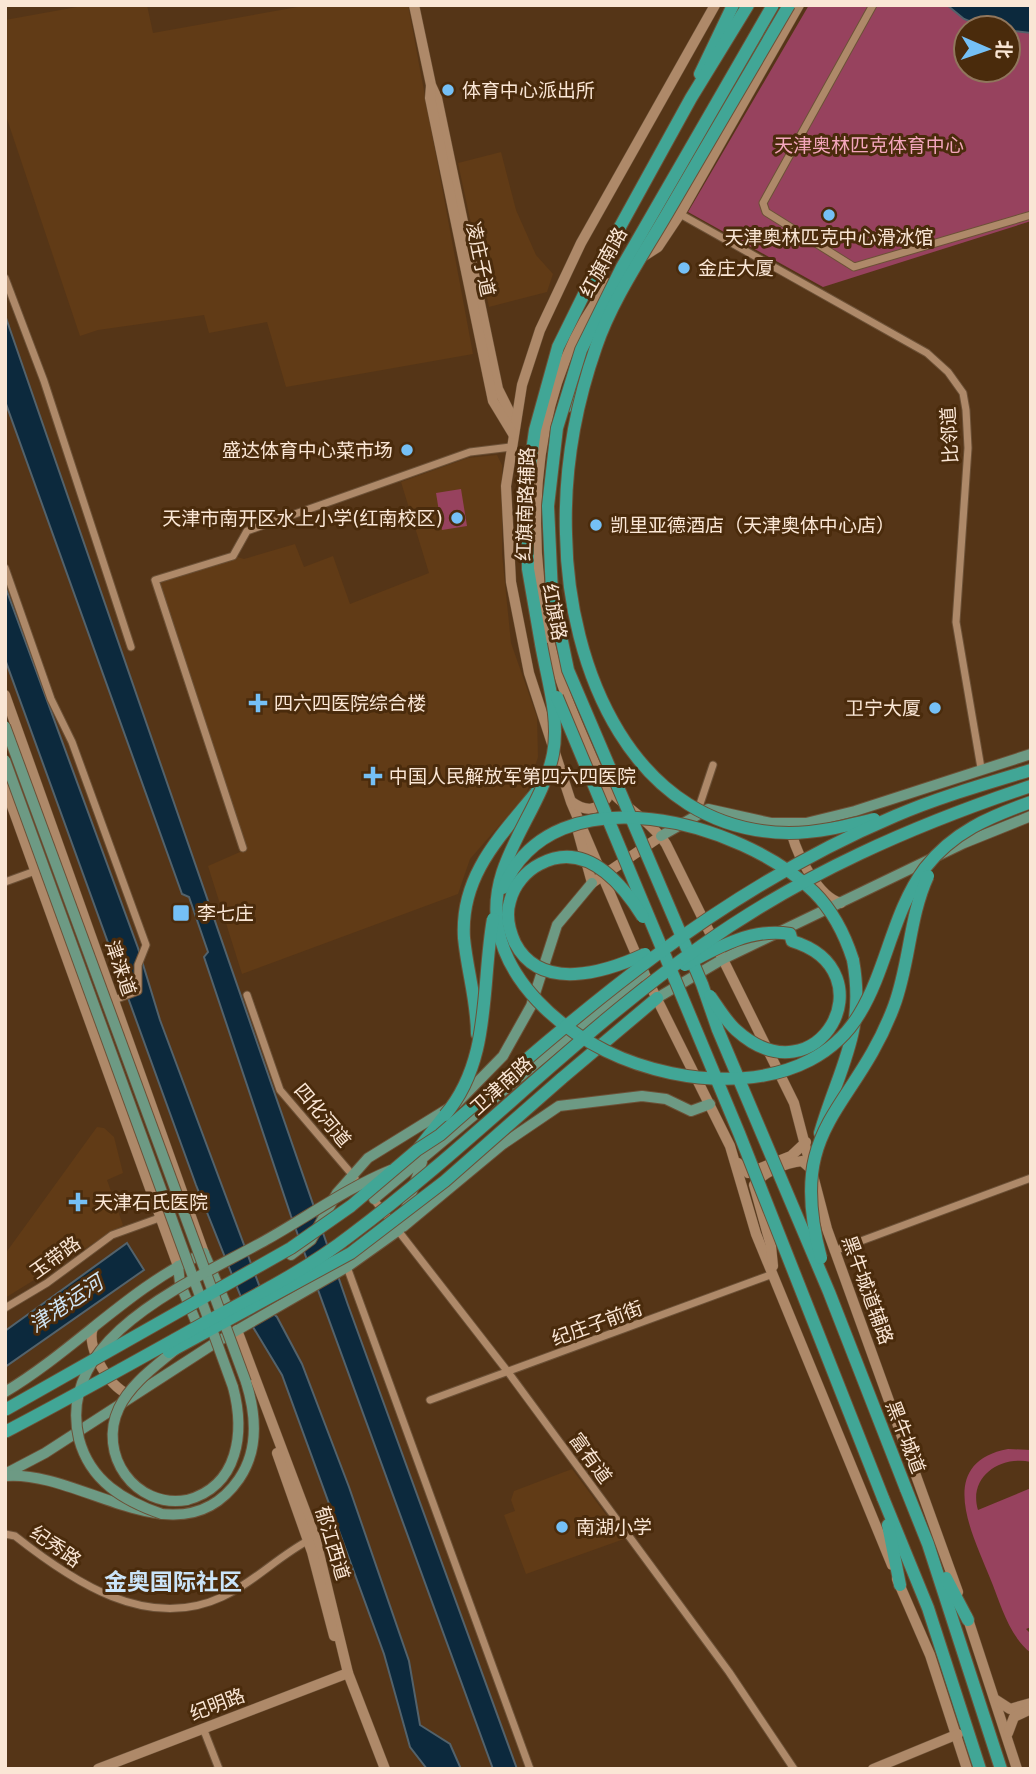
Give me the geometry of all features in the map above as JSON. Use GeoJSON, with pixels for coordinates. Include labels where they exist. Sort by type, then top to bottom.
{"type":"FeatureCollection","features":[{"type":"Feature","properties":{"kind":"highway"},"geometry":{"type":"LineString","coordinates":[[691,98],[733,5]]}},
{"type":"Feature","properties":{"kind":"highway"},"geometry":{"type":"LineString","coordinates":[[691,98],[748,5]]}},
{"type":"Feature","properties":{"kind":"highway"},"geometry":{"type":"LineString","coordinates":[[558,428],[634,271],[789,5]]}},
{"type":"Feature","properties":{"kind":"highway"},"geometry":{"type":"LineString","coordinates":[[730,106],[771,9]]}},
{"type":"Feature","properties":{"kind":"highway","name":"红旗南路"},"geometry":{"type":"LineString","coordinates":[[550,564],[548,506],[558,428],[581,350],[598,311],[771,9]]}},
{"type":"Feature","properties":{"kind":"highway","name":"红旗路"},"geometry":{"type":"LineString","coordinates":[[691,98],[574,312],[544,391],[530,458],[526,527],[533,611],[561,710],[662,943],[883,1498]]}},
{"type":"Feature","properties":{"kind":"highway"},"geometry":{"type":"LineString","coordinates":[[597,344],[574,429],[565,535],[571,594],[580,634],[597,690],[619,735],[648,772],[668,790],[701,811],[731,824],[772,832],[803,832],[902,813]]}},
{"type":"Feature","properties":{"kind":"highway","name":"红旗路"},"geometry":{"type":"LineString","coordinates":[[550,564],[556,618],[568,670],[702,984],[757,1125]]}},
{"type":"Feature","properties":{"kind":"highway"},"geometry":{"type":"LineString","coordinates":[[541,644],[555,732],[551,760],[509,854],[497,892],[498,927],[510,962],[540,1002],[587,1040],[648,1068],[689,1077],[735,1077],[770,1073],[807,1062],[835,1042],[862,1011],[912,891],[925,868],[943,849],[979,822],[1031,802]]}},
{"type":"Feature","properties":{"kind":"highway","name":"卫津南路"},"geometry":{"type":"LineString","coordinates":[[5,1410],[280,1255],[352,1206],[397,1167],[419,1156],[662,943],[826,848],[902,813],[1031,770]]}},
{"type":"Feature","properties":{"kind":"highway"},"geometry":{"type":"LineString","coordinates":[[477,1047],[475,1002],[464,938],[469,888],[486,853],[541,786]]}},
{"type":"Feature","properties":{"kind":"highway","name":"卫津南路"},"geometry":{"type":"LineString","coordinates":[[5,1432],[297,1272],[348,1238],[404,1196],[649,977],[745,916],[833,865],[914,829],[1031,786]]}},
{"type":"Feature","properties":{"kind":"highway"},"geometry":{"type":"LineString","coordinates":[[419,1156],[461,1094],[477,1047],[487,996],[488,950],[496,903],[506,881],[530,852],[566,829],[609,819],[665,820],[703,828],[750,846],[799,878],[834,916],[847,941],[856,975],[858,1013],[849,1054],[812,1141],[810,1175],[811,1206],[829,1292]]}},
{"type":"Feature","properties":{"kind":"highway"},"geometry":{"type":"LineString","coordinates":[[812,1141],[874,1047],[894,1006],[918,899],[943,849]]}},
{"type":"Feature","properties":{"kind":"highway"},"geometry":{"type":"LineString","coordinates":[[554,858],[583,859],[616,881],[662,943],[598,973],[578,975],[554,972],[533,963],[519,948],[509,924],[510,900],[519,881],[536,866],[554,858]]}},
{"type":"Feature","properties":{"kind":"highway"},"geometry":{"type":"LineString","coordinates":[[649,977],[727,944],[770,932],[785,933],[827,962],[838,983],[839,1006],[834,1024],[822,1039],[804,1050],[782,1052],[764,1048],[734,1029],[702,984]]}},
{"type":"Feature","properties":{"kind":"highway"},"geometry":{"type":"LineString","coordinates":[[102,1381],[177,1348],[351,1253],[430,1193],[657,998]]}},
{"type":"Feature","properties":{"kind":"highway","name":"黑牛城道"},"geometry":{"type":"LineString","coordinates":[[757,1125],[829,1292],[928,1544],[1001,1769]]}},
{"type":"Feature","properties":{"kind":"highway"},"geometry":{"type":"LineString","coordinates":[[883,1498],[900,1585]]}},
{"type":"Feature","properties":{"kind":"highway"},"geometry":{"type":"LineString","coordinates":[[883,1498],[928,1608],[980,1769]]}},
{"type":"Feature","properties":{"kind":"highway"},"geometry":{"type":"LineString","coordinates":[[928,1544],[968,1620]]}},
{"type":"Feature","properties":{"kind":"main road","name":"凌庄子道"},"geometry":{"type":"LineString","coordinates":[[414,5],[431,85],[437,98],[498,389],[515,423]]}},
{"type":"Feature","properties":{"kind":"main road","name":"红旗南路辅路"},"geometry":{"type":"LineString","coordinates":[[578,817],[529,673],[518,628],[507,542],[506,486],[513,434],[531,358],[560,286],[715,5]]}},
{"type":"Feature","properties":{"kind":"main road","name":"红旗南路辅路"},"geometry":{"type":"LineString","coordinates":[[661,836],[606,787],[557,665],[544,604],[538,518],[540,471],[550,408],[569,353],[597,299],[610,283],[658,247],[680,214],[799,5]]}},
{"type":"Feature","properties":{"kind":"main road","name":"凌庄子道"},"geometry":{"type":"LineString","coordinates":[[431,85],[430,98],[493,401],[513,434]]}},
{"type":"Feature","properties":{"kind":"main road"},"geometry":{"type":"LineString","coordinates":[[529,673],[557,665]]}},
{"type":"Feature","properties":{"kind":"main road","name":"津涞道"},"geometry":{"type":"LineString","coordinates":[[5,695],[117,999],[204,1253]]}},
{"type":"Feature","properties":{"kind":"main road"},"geometry":{"type":"LineString","coordinates":[[5,726],[250,1395],[252,1448],[236,1484],[225,1496],[203,1509],[184,1514],[138,1510],[50,1480],[5,1475]]}},
{"type":"Feature","properties":{"kind":"main road"},"geometry":{"type":"LineString","coordinates":[[700,804],[763,821],[801,824],[855,811],[1031,754]]}},
{"type":"Feature","properties":{"kind":"main road"},"geometry":{"type":"LineString","coordinates":[[5,760],[237,1400],[239,1432],[229,1469],[208,1491],[176,1501],[151,1497],[130,1482],[115,1455],[112,1432],[118,1410],[130,1391],[177,1348]]}},
{"type":"Feature","properties":{"kind":"main road"},"geometry":{"type":"LineString","coordinates":[[5,787],[162,1217],[178,1266],[180,1283],[198,1330],[206,1343],[212,1345]]}},
{"type":"Feature","properties":{"kind":"main road"},"geometry":{"type":"LineString","coordinates":[[571,802],[584,810],[593,808],[607,798],[606,787]]}},
{"type":"Feature","properties":{"kind":"main road"},"geometry":{"type":"LineString","coordinates":[[226,1291],[305,1246],[352,1174],[381,1147],[457,1103],[503,1056],[531,1006],[556,925],[592,883],[696,813],[713,808]]}},
{"type":"Feature","properties":{"kind":"main road"},"geometry":{"type":"LineString","coordinates":[[657,998],[723,958],[964,843],[1031,816]]}},
{"type":"Feature","properties":{"kind":"main road"},"geometry":{"type":"LineString","coordinates":[[578,817],[657,998],[734,1157],[756,1234],[930,1655],[958,1734],[967,1769]]}},
{"type":"Feature","properties":{"kind":"main road"},"geometry":{"type":"LineString","coordinates":[[578,817],[579,832],[592,883]]}},
{"type":"Feature","properties":{"kind":"main road"},"geometry":{"type":"LineString","coordinates":[[801,824],[792,835],[797,850],[828,898],[841,903]]}},
{"type":"Feature","properties":{"kind":"main road","name":"黑牛城道辅路"},"geometry":{"type":"LineString","coordinates":[[661,836],[812,1141],[810,1169],[834,1251],[968,1620],[1017,1769]]}},
{"type":"Feature","properties":{"kind":"main road"},"geometry":{"type":"LineString","coordinates":[[374,1199],[419,1156],[649,977]]}},
{"type":"Feature","properties":{"kind":"main road"},"geometry":{"type":"LineString","coordinates":[[5,1475],[212,1345],[347,1267],[399,1230],[503,1144],[559,1106],[642,1096],[666,1099],[691,1111],[710,1104]]}},
{"type":"Feature","properties":{"kind":"main road"},"geometry":{"type":"LineString","coordinates":[[734,1157],[748,1173],[791,1156],[812,1141]]}},
{"type":"Feature","properties":{"kind":"main road"},"geometry":{"type":"LineString","coordinates":[[399,1230],[419,1156]]}},
{"type":"Feature","properties":{"kind":"main road"},"geometry":{"type":"LineString","coordinates":[[774,1274],[771,1246],[754,1185],[761,1176],[793,1162],[802,1161],[810,1169]]}},
{"type":"Feature","properties":{"kind":"main road"},"geometry":{"type":"LineString","coordinates":[[162,1514],[134,1504],[113,1491],[94,1471],[85,1454],[78,1432],[77,1403],[83,1381],[94,1361],[124,1326],[162,1297],[357,1186],[397,1167]]}},
{"type":"Feature","properties":{"kind":"main road"},"geometry":{"type":"LineString","coordinates":[[5,1392],[178,1266],[204,1253],[226,1291],[236,1331]]}},
{"type":"Feature","properties":{"kind":"main road"},"geometry":{"type":"LineString","coordinates":[[93,1328],[90,1343],[114,1388],[121,1394],[133,1395]]}},
{"type":"Feature","properties":{"kind":"main road","name":"郁江西道"},"geometry":{"type":"LineString","coordinates":[[236,1331],[312,1539],[347,1676],[383,1769]]}},
{"type":"Feature","properties":{"kind":"main road"},"geometry":{"type":"LineString","coordinates":[[77,1342],[90,1343]]}},
{"type":"Feature","properties":{"kind":"main road"},"geometry":{"type":"LineString","coordinates":[[112,1410],[114,1388]]}},
{"type":"Feature","properties":{"kind":"main road","name":"纪明路"},"geometry":{"type":"LineString","coordinates":[[98,1769],[347,1676]]}},
{"type":"Feature","properties":{"kind":"main road"},"geometry":{"type":"LineString","coordinates":[[996,1700],[1010,1709],[1031,1703]]}},
{"type":"Feature","properties":{"kind":"main road"},"geometry":{"type":"LineString","coordinates":[[1007,1734],[1014,1717],[1031,1710]]}},
{"type":"Feature","properties":{"kind":"main road","name":"纪明路"},"geometry":{"type":"LineString","coordinates":[[111,1769],[204,1730]]}},
{"type":"Feature","properties":{"kind":"main road"},"geometry":{"type":"LineString","coordinates":[[873,1769],[958,1734]]}},
{"type":"Feature","properties":{"kind":"street"},"geometry":{"type":"LineString","coordinates":[[873,5],[763,203],[766,212],[855,267],[1031,215]]}},
{"type":"Feature","properties":{"kind":"street","name":"比邻道"},"geometry":{"type":"LineString","coordinates":[[680,214],[927,353],[948,372],[962,393],[968,448],[956,622],[981,768]]}},
{"type":"Feature","properties":{"kind":"street"},"geometry":{"type":"LineString","coordinates":[[5,278],[44,381],[131,647]]}},
{"type":"Feature","properties":{"kind":"street"},"geometry":{"type":"LineString","coordinates":[[243,848],[155,580],[233,556],[247,531],[470,452],[511,447]]}},
{"type":"Feature","properties":{"kind":"street"},"geometry":{"type":"LineString","coordinates":[[5,568],[51,699],[72,741],[146,946],[138,965],[138,991],[117,999]]}},
{"type":"Feature","properties":{"kind":"street"},"geometry":{"type":"LineString","coordinates":[[700,804],[713,765]]}},
{"type":"Feature","properties":{"kind":"street"},"geometry":{"type":"LineString","coordinates":[[5,882],[65,860]]}},
{"type":"Feature","properties":{"kind":"street","name":"四化河道"},"geometry":{"type":"LineString","coordinates":[[247,995],[280,1090],[352,1174]]}},
{"type":"Feature","properties":{"kind":"street","name":"富有道"},"geometry":{"type":"LineString","coordinates":[[352,1174],[399,1230],[508,1372],[721,1661],[794,1769]]}},
{"type":"Feature","properties":{"kind":"street"},"geometry":{"type":"LineString","coordinates":[[834,1251],[1031,1178]]}},
{"type":"Feature","properties":{"kind":"street","name":"玉带路"},"geometry":{"type":"LineString","coordinates":[[5,1308],[47,1283],[112,1235],[162,1217]]}},
{"type":"Feature","properties":{"kind":"street"},"geometry":{"type":"LineString","coordinates":[[347,1267],[530,1769]]}},
{"type":"Feature","properties":{"kind":"street","name":"纪庄子前街"},"geometry":{"type":"LineString","coordinates":[[430,1400],[774,1274]]}},
{"type":"Feature","properties":{"kind":"street","name":"纪秀路"},"geometry":{"type":"LineString","coordinates":[[5,1534],[15,1536],[66,1574],[98,1592],[142,1607],[163,1609],[181,1609],[221,1598],[250,1581],[293,1547],[312,1539]]}},
{"type":"Feature","properties":{"kind":"street"},"geometry":{"type":"LineString","coordinates":[[204,1730],[219,1769]]}},
{"type":"Feature","properties":{"kind":"shaded area"},"geometry":{"type":"Polygon","coordinates":[[[88,5],[147,5],[153,33],[309,5],[408,5],[473,354],[286,387],[267,322],[209,333],[204,315],[98,330],[80,336],[5,113],[5,20],[88,5]]]}},
{"type":"Feature","properties":{"kind":"shaded area"},"geometry":{"type":"Polygon","coordinates":[[[501,152],[516,210],[536,255],[553,274],[547,292],[489,307],[458,163],[501,152]]]}},
{"type":"Feature","properties":{"kind":"shaded area","name":"中国人民解放军第四六四医院"},"geometry":{"type":"Polygon","coordinates":[[[497,455],[502,465],[502,554],[511,643],[537,717],[538,757],[526,795],[470,859],[458,894],[242,974],[208,866],[240,852],[151,583],[152,577],[228,554],[244,559],[295,544],[304,567],[333,556],[350,604],[429,573],[401,482],[468,458],[497,455]]]}},
{"type":"Feature","properties":{"kind":"shaded area","name":"天津石氏医院"},"geometry":{"type":"Polygon","coordinates":[[[97,1127],[104,1128],[114,1137],[123,1173],[107,1180],[123,1225],[5,1298],[5,1254],[97,1127]]]}},
{"type":"Feature","properties":{"kind":"shaded area","name":"南湖小学"},"geometry":{"type":"Polygon","coordinates":[[[572,1469],[624,1539],[526,1574],[504,1515],[515,1511],[511,1500],[514,1491],[572,1469]]]}},
{"type":"Feature","properties":{"kind":"green space","name":"天津奥林匹克体育中心"},"geometry":{"type":"Polygon","coordinates":[[[809,5],[1031,5],[1031,221],[823,287],[688,212],[809,5]]]}},
{"type":"Feature","properties":{"kind":"green space"},"geometry":{"type":"Polygon","coordinates":[[[461,489],[467,526],[442,530],[436,493],[461,489]]]}},
{"type":"Feature","properties":{"kind":"green space"},"geometry":{"type":"Polygon","coordinates":[[[1008,1449],[1031,1450],[1031,1462],[998,1465],[982,1478],[976,1498],[978,1510],[1031,1488],[1031,1627],[1026,1629],[1031,1634],[1031,1653],[1016,1637],[1006,1618],[975,1542],[965,1503],[965,1485],[972,1469],[985,1457],[1008,1449]]]}},
{"type":"Feature","properties":{"kind":"water"},"geometry":{"type":"Polygon","coordinates":[[[947,5],[1031,5],[1031,33],[1022,32],[1022,14],[958,14],[947,5]]]}},
{"type":"Feature","properties":{"kind":"water"},"geometry":{"type":"Polygon","coordinates":[[[5,315],[348,1305],[517,1769],[493,1769],[291,1216],[204,957],[208,952],[189,897],[182,894],[5,401],[5,315]]]}},
{"type":"Feature","properties":{"kind":"water"},"geometry":{"type":"Polygon","coordinates":[[[5,586],[138,948],[160,1020],[268,1309],[277,1317],[302,1364],[349,1487],[409,1661],[420,1725],[450,1744],[461,1769],[427,1769],[410,1747],[384,1654],[282,1375],[253,1327],[196,1185],[5,659],[5,586]]]}},
{"type":"Feature","properties":{"kind":"water","name":"津港运河"},"geometry":{"type":"Polygon","coordinates":[[[127,1243],[144,1270],[5,1367],[5,1331],[127,1243]]]}},
{"type":"Feature","properties":{"kind":"place","name":"体育中心派出所"},"geometry":{"type":"Point","coordinates":[448,90]}},
{"type":"Feature","properties":{"kind":"place","name":"天津奥林匹克中心滑冰馆"},"geometry":{"type":"Point","coordinates":[829,215]}},
{"type":"Feature","properties":{"kind":"place","name":"金庄大厦"},"geometry":{"type":"Point","coordinates":[684,268]}},
{"type":"Feature","properties":{"kind":"place","name":"盛达体育中心菜市场"},"geometry":{"type":"Point","coordinates":[407,450]}},
{"type":"Feature","properties":{"kind":"place","name":"天津市南开区水上小学(红南校区)"},"geometry":{"type":"Point","coordinates":[457,518]}},
{"type":"Feature","properties":{"kind":"place","name":"凯里亚德酒店（天津奥体中心店）"},"geometry":{"type":"Point","coordinates":[596,525]}},
{"type":"Feature","properties":{"kind":"place","name":"四六四医院综合楼"},"geometry":{"type":"Point","coordinates":[258,703]}},
{"type":"Feature","properties":{"kind":"place","name":"卫宁大厦"},"geometry":{"type":"Point","coordinates":[935,708]}},
{"type":"Feature","properties":{"kind":"place","name":"中国人民解放军第四六四医院"},"geometry":{"type":"Point","coordinates":[373,776]}},
{"type":"Feature","properties":{"kind":"place","name":"李七庄"},"geometry":{"type":"Point","coordinates":[181,913]}},
{"type":"Feature","properties":{"kind":"place","name":"天津石氏医院"},"geometry":{"type":"Point","coordinates":[78,1202]}},
{"type":"Feature","properties":{"kind":"place","name":"南湖小学"},"geometry":{"type":"Point","coordinates":[562,1527]}},
{"type":"Feature","properties":{"kind":"district","name":"金奥国际社区"},"geometry":{"type":"Point","coordinates":[173,1582]}}]}
